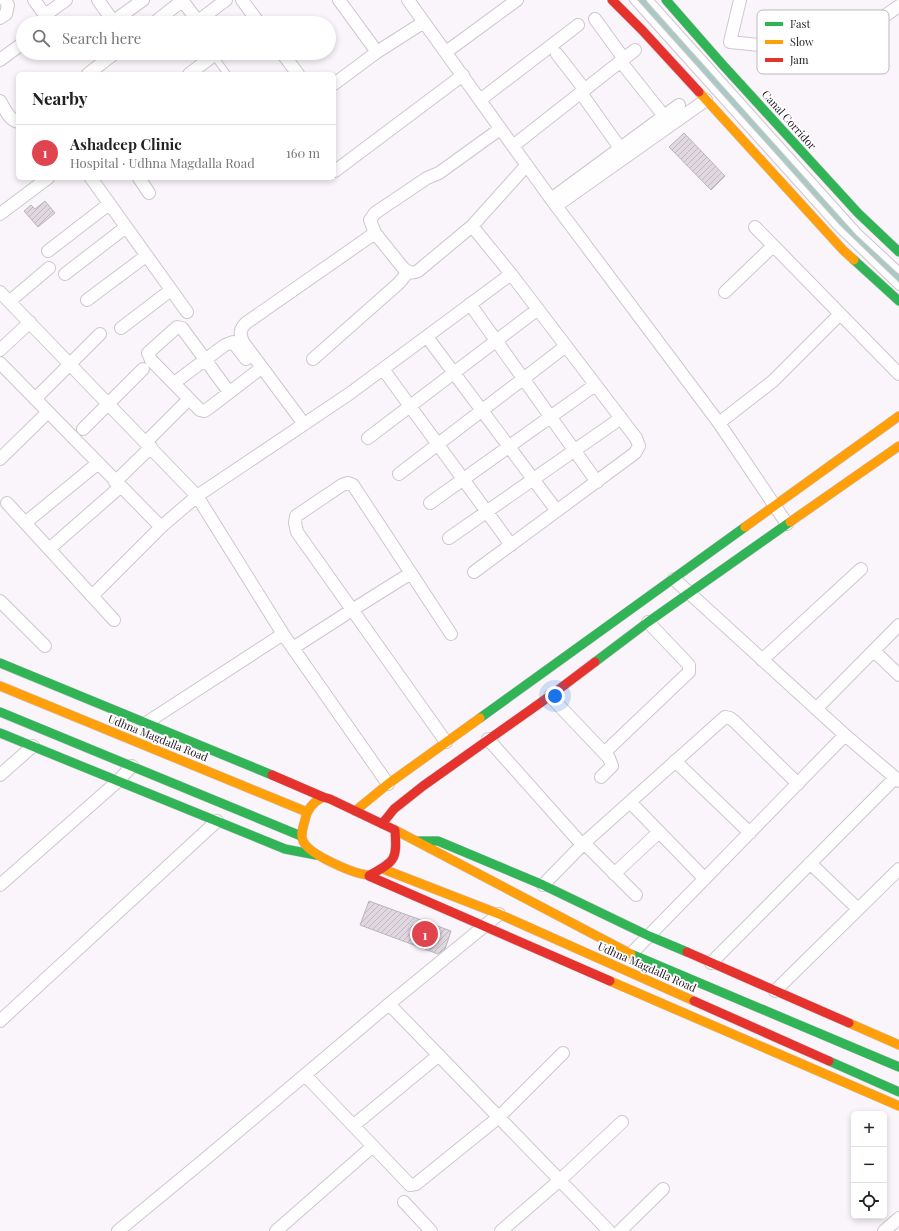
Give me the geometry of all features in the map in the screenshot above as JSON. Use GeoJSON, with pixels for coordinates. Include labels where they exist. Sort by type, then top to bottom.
{"type":"FeatureCollection","features":[{"type":"Feature","properties":{"kind":"street"},"geometry":{"type":"LineString","coordinates":[[0,18],[6,14],[8,5],[4,0]]}},
{"type":"Feature","properties":{"kind":"street"},"geometry":{"type":"LineString","coordinates":[[34,0],[46,16]]}},
{"type":"Feature","properties":{"kind":"street"},"geometry":{"type":"LineString","coordinates":[[51,16],[66,0]]}},
{"type":"Feature","properties":{"kind":"street"},"geometry":{"type":"LineString","coordinates":[[98,0],[108,16]]}},
{"type":"Feature","properties":{"kind":"street"},"geometry":{"type":"LineString","coordinates":[[120,16],[143,0]]}},
{"type":"Feature","properties":{"kind":"street"},"geometry":{"type":"LineString","coordinates":[[163,16],[182,0],[194,16]]}},
{"type":"Feature","properties":{"kind":"street"},"geometry":{"type":"LineString","coordinates":[[206,16],[226,0]]}},
{"type":"Feature","properties":{"kind":"street"},"geometry":{"type":"LineString","coordinates":[[242,0],[254,16]]}},
{"type":"Feature","properties":{"kind":"street"},"geometry":{"type":"LineString","coordinates":[[339,0],[377,52]]}},
{"type":"Feature","properties":{"kind":"street"},"geometry":{"type":"LineString","coordinates":[[408,0],[553,203],[718,423],[788,524]]}},
{"type":"Feature","properties":{"kind":"street"},"geometry":{"type":"LineString","coordinates":[[446,52],[517,0]]}},
{"type":"Feature","properties":{"kind":"street"},"geometry":{"type":"LineString","coordinates":[[612,0],[642,30],[844,250],[899,301]]}},
{"type":"Feature","properties":{"kind":"street","name":"Canal Corridor"},"geometry":{"type":"LineString","coordinates":[[666,0],[722,64],[858,213],[899,252]]}},
{"type":"Feature","properties":{"kind":"street"},"geometry":{"type":"LineString","coordinates":[[740,0],[730,42],[757,45]]}},
{"type":"Feature","properties":{"kind":"street"},"geometry":{"type":"LineString","coordinates":[[595,19],[622,60],[664,116]]}},
{"type":"Feature","properties":{"kind":"street"},"geometry":{"type":"LineString","coordinates":[[336,83],[377,52],[424,22]]}},
{"type":"Feature","properties":{"kind":"street"},"geometry":{"type":"LineString","coordinates":[[480,100],[578,25]]}},
{"type":"Feature","properties":{"kind":"street"},"geometry":{"type":"LineString","coordinates":[[0,60],[16,48]]}},
{"type":"Feature","properties":{"kind":"street"},"geometry":{"type":"LineString","coordinates":[[513,146],[635,50]]}},
{"type":"Feature","properties":{"kind":"street"},"geometry":{"type":"LineString","coordinates":[[557,54],[620,148]]}},
{"type":"Feature","properties":{"kind":"street"},"geometry":{"type":"LineString","coordinates":[[91,72],[106,60]]}},
{"type":"Feature","properties":{"kind":"street"},"geometry":{"type":"LineString","coordinates":[[192,72],[208,60]]}},
{"type":"Feature","properties":{"kind":"street"},"geometry":{"type":"LineString","coordinates":[[287,60],[296,72]]}},
{"type":"Feature","properties":{"kind":"street"},"geometry":{"type":"LineString","coordinates":[[336,170],[463,75]]}},
{"type":"Feature","properties":{"kind":"street"},"geometry":{"type":"LineString","coordinates":[[553,203],[706,100]]}},
{"type":"Feature","properties":{"kind":"street"},"geometry":{"type":"LineString","coordinates":[[0,101],[10,117],[16,122]]}},
{"type":"Feature","properties":{"kind":"street"},"geometry":{"type":"LineString","coordinates":[[553,203],[620,148],[679,105]]}},
{"type":"Feature","properties":{"kind":"street"},"geometry":{"type":"LineString","coordinates":[[500,129],[439,173],[427,178],[375,213],[370,220],[375,233],[404,269],[408,272],[414,273],[472,226],[526,166]]}},
{"type":"Feature","properties":{"kind":"street"},"geometry":{"type":"LineString","coordinates":[[0,214],[45,180]]}},
{"type":"Feature","properties":{"kind":"street"},"geometry":{"type":"LineString","coordinates":[[92,180],[187,312]]}},
{"type":"Feature","properties":{"kind":"street"},"geometry":{"type":"LineString","coordinates":[[140,180],[149,193]]}},
{"type":"Feature","properties":{"kind":"street"},"geometry":{"type":"LineString","coordinates":[[48,251],[109,204]]}},
{"type":"Feature","properties":{"kind":"street"},"geometry":{"type":"LineString","coordinates":[[472,226],[511,274],[621,418],[638,442],[639,446],[638,450],[474,572]]}},
{"type":"Feature","properties":{"kind":"street"},"geometry":{"type":"LineString","coordinates":[[65,274],[126,227]]}},
{"type":"Feature","properties":{"kind":"street"},"geometry":{"type":"LineString","coordinates":[[755,227],[899,374]]}},
{"type":"Feature","properties":{"kind":"street"},"geometry":{"type":"LineString","coordinates":[[302,426],[243,342],[240,334],[242,328],[246,323],[375,233]]}},
{"type":"Feature","properties":{"kind":"street"},"geometry":{"type":"LineString","coordinates":[[725,292],[773,246]]}},
{"type":"Feature","properties":{"kind":"street"},"geometry":{"type":"LineString","coordinates":[[87,300],[146,256]]}},
{"type":"Feature","properties":{"kind":"street"},"geometry":{"type":"LineString","coordinates":[[10,301],[49,268]]}},
{"type":"Feature","properties":{"kind":"street"},"geometry":{"type":"LineString","coordinates":[[313,359],[399,283],[408,272]]}},
{"type":"Feature","properties":{"kind":"street"},"geometry":{"type":"LineString","coordinates":[[92,596],[161,527],[197,496],[302,426],[383,369],[511,274]]}},
{"type":"Feature","properties":{"kind":"street"},"geometry":{"type":"LineString","coordinates":[[121,328],[171,290]]}},
{"type":"Feature","properties":{"kind":"street"},"geometry":{"type":"LineString","coordinates":[[0,292],[70,365],[110,404],[197,496],[283,634],[388,784]]}},
{"type":"Feature","properties":{"kind":"street"},"geometry":{"type":"LineString","coordinates":[[470,304],[596,482]]}},
{"type":"Feature","properties":{"kind":"street"},"geometry":{"type":"LineString","coordinates":[[368,438],[538,309]]}},
{"type":"Feature","properties":{"kind":"street"},"geometry":{"type":"LineString","coordinates":[[718,423],[773,381],[840,314]]}},
{"type":"Feature","properties":{"kind":"street"},"geometry":{"type":"LineString","coordinates":[[0,350],[30,322]]}},
{"type":"Feature","properties":{"kind":"street"},"geometry":{"type":"LineString","coordinates":[[229,392],[182,328],[177,327],[148,353],[151,360],[200,410],[204,411],[256,372]]}},
{"type":"Feature","properties":{"kind":"street"},"geometry":{"type":"LineString","coordinates":[[35,399],[100,334]]}},
{"type":"Feature","properties":{"kind":"street"},"geometry":{"type":"LineString","coordinates":[[427,337],[557,511]]}},
{"type":"Feature","properties":{"kind":"street"},"geometry":{"type":"LineString","coordinates":[[174,383],[225,345],[233,342],[256,372],[302,426]]}},
{"type":"Feature","properties":{"kind":"street"},"geometry":{"type":"LineString","coordinates":[[399,474],[566,346]]}},
{"type":"Feature","properties":{"kind":"street"},"geometry":{"type":"LineString","coordinates":[[383,369],[511,545]]}},
{"type":"Feature","properties":{"kind":"street"},"geometry":{"type":"LineString","coordinates":[[83,429],[143,370]]}},
{"type":"Feature","properties":{"kind":"street"},"geometry":{"type":"LineString","coordinates":[[3,371],[35,399],[97,464],[161,527]]}},
{"type":"Feature","properties":{"kind":"street"},"geometry":{"type":"LineString","coordinates":[[430,503],[595,385]]}},
{"type":"Feature","properties":{"kind":"street"},"geometry":{"type":"LineString","coordinates":[[49,549],[118,484],[148,444],[184,404]]}},
{"type":"Feature","properties":{"kind":"street"},"geometry":{"type":"LineString","coordinates":[[0,459],[48,412]]}},
{"type":"Feature","properties":{"kind":"street"},"geometry":{"type":"LineString","coordinates":[[355,811],[388,784],[899,416]]}},
{"type":"Feature","properties":{"kind":"street"},"geometry":{"type":"LineString","coordinates":[[449,538],[621,418]]}},
{"type":"Feature","properties":{"kind":"street"},"geometry":{"type":"LineString","coordinates":[[382,824],[394,809],[423,786],[550,696],[648,622],[899,446]]}},
{"type":"Feature","properties":{"kind":"street"},"geometry":{"type":"LineString","coordinates":[[25,523],[97,464]]}},
{"type":"Feature","properties":{"kind":"street"},"geometry":{"type":"LineString","coordinates":[[446,742],[297,532],[295,523],[296,516],[342,484],[348,483],[353,485],[451,634]]}},
{"type":"Feature","properties":{"kind":"street"},"geometry":{"type":"LineString","coordinates":[[7,503],[114,620]]}},
{"type":"Feature","properties":{"kind":"street"},"geometry":{"type":"LineString","coordinates":[[762,660],[861,569]]}},
{"type":"Feature","properties":{"kind":"street"},"geometry":{"type":"LineString","coordinates":[[293,648],[411,573]]}},
{"type":"Feature","properties":{"kind":"street"},"geometry":{"type":"LineString","coordinates":[[674,579],[816,709],[897,779],[711,963]]}},
{"type":"Feature","properties":{"kind":"street"},"geometry":{"type":"LineString","coordinates":[[0,601],[45,646]]}},
{"type":"Feature","properties":{"kind":"street"},"geometry":{"type":"LineString","coordinates":[[605,752],[689,672],[689,665],[648,622]]}},
{"type":"Feature","properties":{"kind":"street"},"geometry":{"type":"LineString","coordinates":[[816,709],[899,625]]}},
{"type":"Feature","properties":{"kind":"street"},"geometry":{"type":"LineString","coordinates":[[146,723],[283,634]]}},
{"type":"Feature","properties":{"kind":"street"},"geometry":{"type":"LineString","coordinates":[[874,651],[899,675]]}},
{"type":"Feature","properties":{"kind":"street"},"geometry":{"type":"LineString","coordinates":[[0,663],[323,797],[330,798],[395,830],[631,954],[899,1067]]}},
{"type":"Feature","properties":{"kind":"street","name":"Udhna Magdalla Road"},"geometry":{"type":"LineString","coordinates":[[0,686],[307,812]]}},
{"type":"Feature","properties":{"kind":"street"},"geometry":{"type":"LineString","coordinates":[[550,696],[605,752],[612,762],[612,766],[601,777]]}},
{"type":"Feature","properties":{"kind":"street"},"geometry":{"type":"LineString","coordinates":[[0,712],[301,836]]}},
{"type":"Feature","properties":{"kind":"street"},"geometry":{"type":"LineString","coordinates":[[543,885],[580,841],[630,802],[725,717],[734,721],[798,784]]}},
{"type":"Feature","properties":{"kind":"street"},"geometry":{"type":"LineString","coordinates":[[0,733],[285,849],[316,855],[338,866],[369,876],[899,1106]]}},
{"type":"Feature","properties":{"kind":"street"},"geometry":{"type":"LineString","coordinates":[[631,954],[845,735]]}},
{"type":"Feature","properties":{"kind":"street"},"geometry":{"type":"LineString","coordinates":[[488,739],[580,841],[636,895]]}},
{"type":"Feature","properties":{"kind":"street"},"geometry":{"type":"LineString","coordinates":[[0,775],[32,746]]}},
{"type":"Feature","properties":{"kind":"street"},"geometry":{"type":"LineString","coordinates":[[675,761],[750,833]]}},
{"type":"Feature","properties":{"kind":"street"},"geometry":{"type":"LineString","coordinates":[[0,885],[118,781],[132,766]]}},
{"type":"Feature","properties":{"kind":"street"},"geometry":{"type":"LineString","coordinates":[[316,855],[305,845],[301,836],[307,812],[314,801],[323,797]]}},
{"type":"Feature","properties":{"kind":"street"},"geometry":{"type":"LineString","coordinates":[[630,802],[705,879]]}},
{"type":"Feature","properties":{"kind":"street"},"geometry":{"type":"LineString","coordinates":[[0,1021],[217,821]]}},
{"type":"Feature","properties":{"kind":"street"},"geometry":{"type":"LineString","coordinates":[[369,876],[390,865],[394,860],[396,850],[395,830]]}},
{"type":"Feature","properties":{"kind":"street"},"geometry":{"type":"LineString","coordinates":[[614,874],[659,832]]}},
{"type":"Feature","properties":{"kind":"street"},"geometry":{"type":"LineString","coordinates":[[414,841],[438,841],[543,885],[649,936],[899,1045]]}},
{"type":"Feature","properties":{"kind":"street"},"geometry":{"type":"LineString","coordinates":[[810,864],[858,909]]}},
{"type":"Feature","properties":{"kind":"street","name":"Udhna Magdalla Road"},"geometry":{"type":"LineString","coordinates":[[383,869],[499,914],[899,1092]]}},
{"type":"Feature","properties":{"kind":"street"},"geometry":{"type":"LineString","coordinates":[[775,991],[899,869]]}},
{"type":"Feature","properties":{"kind":"street"},"geometry":{"type":"LineString","coordinates":[[118,1231],[499,914]]}},
{"type":"Feature","properties":{"kind":"street"},"geometry":{"type":"LineString","coordinates":[[389,1004],[609,1231]]}},
{"type":"Feature","properties":{"kind":"street"},"geometry":{"type":"LineString","coordinates":[[305,1075],[410,1185],[413,1185],[499,1117],[563,1053]]}},
{"type":"Feature","properties":{"kind":"street"},"geometry":{"type":"LineString","coordinates":[[354,1125],[439,1055]]}},
{"type":"Feature","properties":{"kind":"street"},"geometry":{"type":"LineString","coordinates":[[501,1231],[560,1180],[622,1122]]}},
{"type":"Feature","properties":{"kind":"street"},"geometry":{"type":"LineString","coordinates":[[276,1231],[373,1146]]}},
{"type":"Feature","properties":{"kind":"street"},"geometry":{"type":"LineString","coordinates":[[620,1231],[663,1189]]}},
{"type":"Feature","properties":{"kind":"street"},"geometry":{"type":"LineString","coordinates":[[404,1202],[429,1230]]}},
{"type":"Feature","properties":{"kind":"street"},"geometry":{"type":"LineString","coordinates":[[884,1231],[899,1218]]}},
{"type":"Feature","properties":{"kind":"lane"},"geometry":{"type":"LineString","coordinates":[[633,0],[838,228],[899,287]]}},
{"type":"Feature","properties":{"kind":"lane"},"geometry":{"type":"LineString","coordinates":[[650,0],[858,232],[899,270]]}},
{"type":"Feature","properties":{"kind":"lane"},"geometry":{"type":"LineString","coordinates":[[219,60],[226,72]]}},
{"type":"Feature","properties":{"kind":"building"},"geometry":{"type":"Polygon","coordinates":[[[684,133],[725,176],[711,190],[669,147],[684,133]]]}},
{"type":"Feature","properties":{"kind":"building"},"geometry":{"type":"Polygon","coordinates":[[[45,201],[55,213],[38,227],[24,211],[31,205],[35,209],[45,201]]]}},
{"type":"Feature","properties":{"kind":"building"},"geometry":{"type":"Polygon","coordinates":[[[369,901],[451,931],[445,949],[438,954],[360,925],[369,901]]]}},
{"type":"Feature","properties":{"kind":"waterway"},"geometry":{"type":"LineString","coordinates":[[639,0],[851,234],[899,279]]}},
{"type":"Feature","properties":{"kind":"traffic: fast"},"geometry":{"type":"LineString","coordinates":[[666,0],[722,64],[858,213],[899,252]]}},
{"type":"Feature","properties":{"kind":"traffic: fast"},"geometry":{"type":"LineString","coordinates":[[854,260],[899,301]]}},
{"type":"Feature","properties":{"kind":"traffic: fast"},"geometry":{"type":"LineString","coordinates":[[595,662],[648,622],[790,522]]}},
{"type":"Feature","properties":{"kind":"traffic: fast"},"geometry":{"type":"LineString","coordinates":[[480,718],[745,527]]}},
{"type":"Feature","properties":{"kind":"traffic: fast"},"geometry":{"type":"LineString","coordinates":[[0,663],[272,775]]}},
{"type":"Feature","properties":{"kind":"traffic: fast"},"geometry":{"type":"LineString","coordinates":[[0,712],[301,836]]}},
{"type":"Feature","properties":{"kind":"traffic: fast"},"geometry":{"type":"LineString","coordinates":[[0,733],[285,849],[316,855]]}},
{"type":"Feature","properties":{"kind":"traffic: fast"},"geometry":{"type":"LineString","coordinates":[[418,841],[438,841],[543,885],[649,936],[687,952]]}},
{"type":"Feature","properties":{"kind":"traffic: fast"},"geometry":{"type":"LineString","coordinates":[[631,954],[899,1067]]}},
{"type":"Feature","properties":{"kind":"traffic: fast"},"geometry":{"type":"LineString","coordinates":[[829,1061],[899,1092]]}},
{"type":"Feature","properties":{"kind":"traffic: slow"},"geometry":{"type":"LineString","coordinates":[[699,92],[843,250],[854,260]]}},
{"type":"Feature","properties":{"kind":"traffic: slow"},"geometry":{"type":"LineString","coordinates":[[745,527],[899,416]]}},
{"type":"Feature","properties":{"kind":"traffic: slow"},"geometry":{"type":"LineString","coordinates":[[790,522],[899,446]]}},
{"type":"Feature","properties":{"kind":"traffic: slow"},"geometry":{"type":"LineString","coordinates":[[0,686],[307,812]]}},
{"type":"Feature","properties":{"kind":"traffic: slow"},"geometry":{"type":"LineString","coordinates":[[355,811],[388,784],[480,718]]}},
{"type":"Feature","properties":{"kind":"traffic: slow"},"geometry":{"type":"LineString","coordinates":[[323,797],[316,801],[307,812],[302,831],[303,841],[314,852],[323,858],[354,872],[370,875]]}},
{"type":"Feature","properties":{"kind":"traffic: slow"},"geometry":{"type":"LineString","coordinates":[[395,830],[631,954]]}},
{"type":"Feature","properties":{"kind":"traffic: slow"},"geometry":{"type":"LineString","coordinates":[[383,869],[499,914],[694,1001]]}},
{"type":"Feature","properties":{"kind":"traffic: slow"},"geometry":{"type":"LineString","coordinates":[[610,981],[899,1106]]}},
{"type":"Feature","properties":{"kind":"traffic: slow"},"geometry":{"type":"LineString","coordinates":[[849,1023],[899,1045]]}},
{"type":"Feature","properties":{"kind":"traffic: jam"},"geometry":{"type":"LineString","coordinates":[[612,0],[699,92]]}},
{"type":"Feature","properties":{"kind":"traffic: jam"},"geometry":{"type":"LineString","coordinates":[[382,824],[394,809],[423,786],[550,696],[595,662]]}},
{"type":"Feature","properties":{"kind":"traffic: jam"},"geometry":{"type":"LineString","coordinates":[[272,775],[323,797]]}},
{"type":"Feature","properties":{"kind":"traffic: jam"},"geometry":{"type":"LineString","coordinates":[[323,797],[395,830],[396,847],[393,858],[385,866],[370,875]]}},
{"type":"Feature","properties":{"kind":"traffic: jam"},"geometry":{"type":"LineString","coordinates":[[369,876],[610,981]]}},
{"type":"Feature","properties":{"kind":"traffic: jam"},"geometry":{"type":"LineString","coordinates":[[687,952],[849,1023]]}},
{"type":"Feature","properties":{"kind":"traffic: jam"},"geometry":{"type":"LineString","coordinates":[[694,1001],[829,1061]]}},
{"type":"Feature","properties":{"kind":"place","name":"Ashadeep Clinic"},"geometry":{"type":"Point","coordinates":[425,934]}}]}
